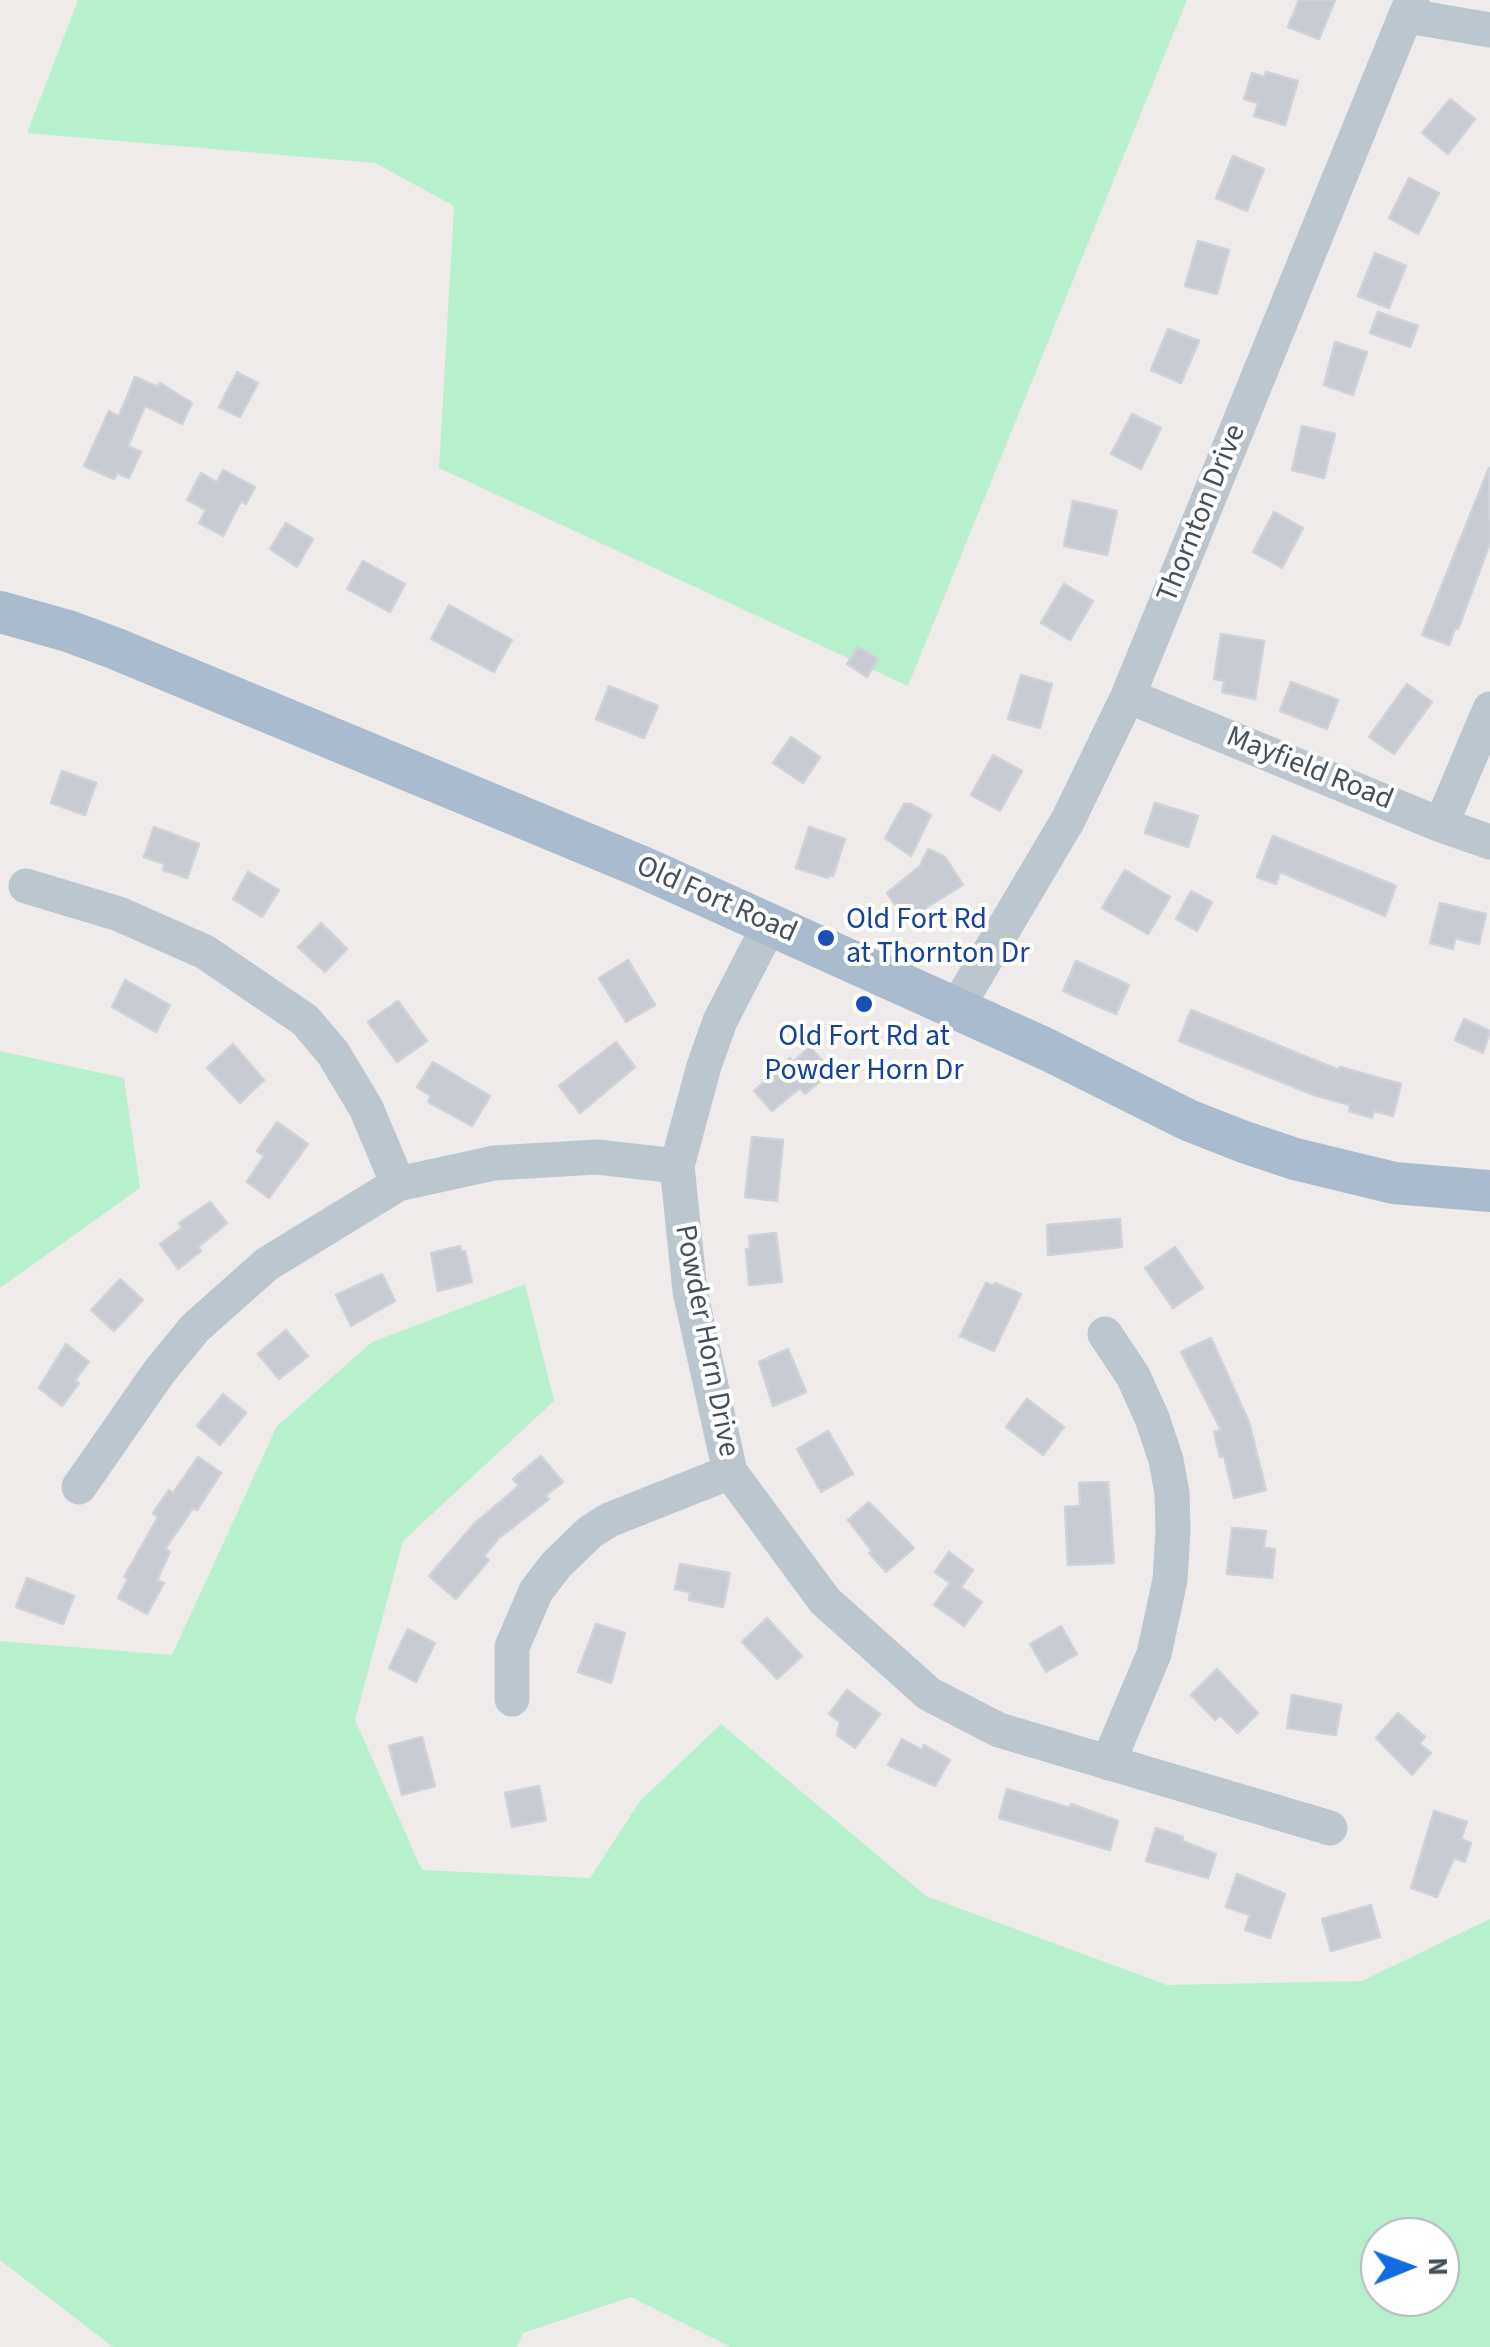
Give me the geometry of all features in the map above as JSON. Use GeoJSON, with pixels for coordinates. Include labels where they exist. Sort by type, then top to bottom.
{"type":"FeatureCollection","features":[{"type":"Feature","properties":{"kind":"main road","name":"Old Fort Road"},"geometry":{"type":"LineString","coordinates":[[0,612],[68,630],[144,660],[642,867],[956,1009],[1188,1120],[1244,1142],[1394,1183],[1490,1190]]}},
{"type":"Feature","properties":{"kind":"street"},"geometry":{"type":"LineString","coordinates":[[1410,8],[1490,30]]}},
{"type":"Feature","properties":{"kind":"street","name":"Thornton Drive"},"geometry":{"type":"LineString","coordinates":[[956,1009],[1060,834],[1128,696],[1410,8]]}},
{"type":"Feature","properties":{"kind":"street","name":"Mayfield Road"},"geometry":{"type":"LineString","coordinates":[[1128,696],[1490,842]]}},
{"type":"Feature","properties":{"kind":"street"},"geometry":{"type":"LineString","coordinates":[[1441,825],[1490,709]]}},
{"type":"Feature","properties":{"kind":"street"},"geometry":{"type":"LineString","coordinates":[[26,886],[119,914],[205,952],[304,1020],[332,1053],[366,1108],[398,1184]]}},
{"type":"Feature","properties":{"kind":"street","name":"Powder Horn Drive"},"geometry":{"type":"LineString","coordinates":[[770,924],[720,1021],[678,1166],[690,1291],[730,1472],[824,1601],[929,1694],[1000,1730],[1330,1828]]}},
{"type":"Feature","properties":{"kind":"street"},"geometry":{"type":"LineString","coordinates":[[79,1487],[121,1424],[195,1328],[267,1264],[398,1184],[494,1163],[598,1157],[678,1166]]}},
{"type":"Feature","properties":{"kind":"street"},"geometry":{"type":"LineString","coordinates":[[1104,1334],[1133,1376],[1152,1418],[1166,1460],[1174,1530],[1170,1580],[1154,1654],[1108,1763]]}},
{"type":"Feature","properties":{"kind":"street"},"geometry":{"type":"LineString","coordinates":[[512,1699],[512,1647],[536,1591],[556,1565],[590,1532],[609,1520],[730,1472]]}},
{"type":"Feature","properties":{"kind":"green space"},"geometry":{"type":"Polygon","coordinates":[[[78,0],[1187,0],[908,686],[439,468],[454,206],[375,163],[27,133],[78,0]]]}},
{"type":"Feature","properties":{"kind":"green space"},"geometry":{"type":"Polygon","coordinates":[[[0,1051],[124,1078],[140,1188],[0,1288],[0,1051]]]}},
{"type":"Feature","properties":{"kind":"green space"},"geometry":{"type":"Polygon","coordinates":[[[525,1284],[554,1401],[403,1541],[355,1720],[422,1870],[590,1878],[640,1801],[721,1724],[926,1896],[1167,1985],[1362,1981],[1490,1919],[1490,2347],[731,2347],[631,2297],[523,2333],[517,2347],[113,2347],[0,2260],[0,1641],[172,1655],[277,1426],[372,1342],[525,1284]]]}},
{"type":"Feature","properties":{"kind":"building"},"geometry":{"type":"Polygon","coordinates":[[[1299,0],[1335,0],[1319,39],[1288,27],[1299,0]]]}},
{"type":"Feature","properties":{"kind":"building"},"geometry":{"type":"Polygon","coordinates":[[[1266,72],[1298,81],[1285,125],[1254,116],[1258,103],[1244,99],[1252,73],[1264,77],[1266,72]]]}},
{"type":"Feature","properties":{"kind":"building"},"geometry":{"type":"Polygon","coordinates":[[[1450,99],[1475,119],[1448,154],[1422,133],[1450,99]]]}},
{"type":"Feature","properties":{"kind":"building"},"geometry":{"type":"Polygon","coordinates":[[[1233,156],[1264,169],[1247,211],[1216,198],[1233,156]]]}},
{"type":"Feature","properties":{"kind":"building"},"geometry":{"type":"Polygon","coordinates":[[[1409,178],[1439,193],[1418,234],[1389,218],[1409,178]]]}},
{"type":"Feature","properties":{"kind":"building"},"geometry":{"type":"Polygon","coordinates":[[[1198,241],[1229,250],[1217,294],[1185,286],[1198,241]]]}},
{"type":"Feature","properties":{"kind":"building"},"geometry":{"type":"Polygon","coordinates":[[[1375,253],[1406,266],[1389,308],[1358,296],[1375,253]]]}},
{"type":"Feature","properties":{"kind":"building"},"geometry":{"type":"Polygon","coordinates":[[[1378,312],[1418,326],[1410,347],[1370,333],[1378,312]]]}},
{"type":"Feature","properties":{"kind":"building"},"geometry":{"type":"Polygon","coordinates":[[[1168,329],[1199,341],[1181,383],[1151,370],[1168,329]]]}},
{"type":"Feature","properties":{"kind":"building"},"geometry":{"type":"Polygon","coordinates":[[[1335,342],[1367,352],[1353,395],[1324,385],[1335,342]]]}},
{"type":"Feature","properties":{"kind":"building"},"geometry":{"type":"Polygon","coordinates":[[[237,372],[258,383],[240,417],[219,407],[237,372]]]}},
{"type":"Feature","properties":{"kind":"building"},"geometry":{"type":"Polygon","coordinates":[[[135,377],[158,387],[160,383],[192,403],[182,424],[145,406],[128,446],[141,452],[129,478],[117,473],[114,479],[84,466],[109,411],[119,416],[135,377]]]}},
{"type":"Feature","properties":{"kind":"building"},"geometry":{"type":"Polygon","coordinates":[[[1132,414],[1161,428],[1141,469],[1111,454],[1132,414]]]}},
{"type":"Feature","properties":{"kind":"building"},"geometry":{"type":"Polygon","coordinates":[[[1302,426],[1335,434],[1324,478],[1292,470],[1302,426]]]}},
{"type":"Feature","properties":{"kind":"building"},"geometry":{"type":"Polygon","coordinates":[[[1489,468],[1490,543],[1449,645],[1422,635],[1489,468]]]}},
{"type":"Feature","properties":{"kind":"building"},"geometry":{"type":"Polygon","coordinates":[[[223,470],[255,487],[246,504],[241,501],[223,536],[199,523],[206,510],[187,500],[201,473],[217,482],[223,470]]]}},
{"type":"Feature","properties":{"kind":"building"},"geometry":{"type":"Polygon","coordinates":[[[1073,501],[1117,511],[1107,555],[1064,546],[1073,501]]]}},
{"type":"Feature","properties":{"kind":"building"},"geometry":{"type":"Polygon","coordinates":[[[1274,512],[1303,528],[1282,568],[1253,552],[1274,512]]]}},
{"type":"Feature","properties":{"kind":"building"},"geometry":{"type":"Polygon","coordinates":[[[286,523],[313,539],[297,567],[270,549],[286,523]]]}},
{"type":"Feature","properties":{"kind":"building"},"geometry":{"type":"Polygon","coordinates":[[[363,561],[405,584],[390,612],[347,589],[363,561]]]}},
{"type":"Feature","properties":{"kind":"building"},"geometry":{"type":"Polygon","coordinates":[[[1064,584],[1093,601],[1070,640],[1041,623],[1064,584]]]}},
{"type":"Feature","properties":{"kind":"building"},"geometry":{"type":"Polygon","coordinates":[[[449,605],[512,640],[494,672],[431,639],[449,605]]]}},
{"type":"Feature","properties":{"kind":"building"},"geometry":{"type":"Polygon","coordinates":[[[1221,634],[1264,641],[1255,699],[1222,692],[1224,681],[1214,679],[1221,634]]]}},
{"type":"Feature","properties":{"kind":"building"},"geometry":{"type":"Polygon","coordinates":[[[858,647],[878,659],[867,677],[847,664],[858,647]]]}},
{"type":"Feature","properties":{"kind":"building"},"geometry":{"type":"Polygon","coordinates":[[[1021,675],[1052,684],[1040,728],[1008,719],[1021,675]]]}},
{"type":"Feature","properties":{"kind":"building"},"geometry":{"type":"Polygon","coordinates":[[[1291,682],[1338,700],[1327,729],[1280,711],[1291,682]]]}},
{"type":"Feature","properties":{"kind":"building"},"geometry":{"type":"Polygon","coordinates":[[[1407,684],[1432,702],[1394,754],[1369,737],[1407,684]]]}},
{"type":"Feature","properties":{"kind":"building"},"geometry":{"type":"Polygon","coordinates":[[[609,686],[658,706],[644,738],[596,719],[609,686]]]}},
{"type":"Feature","properties":{"kind":"building"},"geometry":{"type":"Polygon","coordinates":[[[791,737],[820,757],[803,783],[773,763],[791,737]]]}},
{"type":"Feature","properties":{"kind":"building"},"geometry":{"type":"Polygon","coordinates":[[[993,755],[1022,771],[1000,811],[971,795],[993,755]]]}},
{"type":"Feature","properties":{"kind":"building"},"geometry":{"type":"Polygon","coordinates":[[[62,771],[96,783],[85,815],[51,803],[62,771]]]}},
{"type":"Feature","properties":{"kind":"building"},"geometry":{"type":"Polygon","coordinates":[[[1155,803],[1198,816],[1188,847],[1145,833],[1155,803]]]}},
{"type":"Feature","properties":{"kind":"building"},"geometry":{"type":"Polygon","coordinates":[[[904,804],[931,815],[911,856],[885,838],[904,804]]]}},
{"type":"Feature","properties":{"kind":"building"},"geometry":{"type":"Polygon","coordinates":[[[154,827],[199,844],[187,878],[163,870],[165,864],[144,857],[154,827]]]}},
{"type":"Feature","properties":{"kind":"building"},"geometry":{"type":"Polygon","coordinates":[[[809,827],[845,839],[833,876],[828,878],[796,868],[809,827]]]}},
{"type":"Feature","properties":{"kind":"building"},"geometry":{"type":"Polygon","coordinates":[[[1273,836],[1396,886],[1385,916],[1280,872],[1276,884],[1257,877],[1273,836]]]}},
{"type":"Feature","properties":{"kind":"building"},"geometry":{"type":"Polygon","coordinates":[[[928,849],[945,857],[963,885],[906,920],[887,893],[920,866],[928,849]]]}},
{"type":"Feature","properties":{"kind":"building"},"geometry":{"type":"Polygon","coordinates":[[[1125,870],[1170,897],[1148,934],[1102,908],[1125,870]]]}},
{"type":"Feature","properties":{"kind":"building"},"geometry":{"type":"Polygon","coordinates":[[[248,872],[279,890],[262,917],[233,899],[248,872]]]}},
{"type":"Feature","properties":{"kind":"building"},"geometry":{"type":"Polygon","coordinates":[[[1191,891],[1212,902],[1197,931],[1176,919],[1191,891]]]}},
{"type":"Feature","properties":{"kind":"building"},"geometry":{"type":"Polygon","coordinates":[[[1440,903],[1486,914],[1479,944],[1455,938],[1453,949],[1430,943],[1440,903]]]}},
{"type":"Feature","properties":{"kind":"building"},"geometry":{"type":"Polygon","coordinates":[[[321,923],[347,949],[325,972],[298,947],[321,923]]]}},
{"type":"Feature","properties":{"kind":"building"},"geometry":{"type":"Polygon","coordinates":[[[628,960],[655,1005],[626,1022],[599,978],[628,960]]]}},
{"type":"Feature","properties":{"kind":"building"},"geometry":{"type":"Polygon","coordinates":[[[1076,961],[1129,985],[1116,1014],[1063,991],[1076,961]]]}},
{"type":"Feature","properties":{"kind":"building"},"geometry":{"type":"Polygon","coordinates":[[[125,980],[170,1005],[156,1032],[112,1007],[125,980]]]}},
{"type":"Feature","properties":{"kind":"building"},"geometry":{"type":"Polygon","coordinates":[[[398,1001],[427,1041],[397,1062],[368,1022],[398,1001]]]}},
{"type":"Feature","properties":{"kind":"building"},"geometry":{"type":"Polygon","coordinates":[[[1191,1010],[1339,1070],[1340,1067],[1401,1084],[1393,1116],[1374,1111],[1372,1118],[1349,1111],[1350,1105],[1314,1095],[1179,1041],[1191,1010]]]}},
{"type":"Feature","properties":{"kind":"building"},"geometry":{"type":"Polygon","coordinates":[[[1464,1019],[1490,1031],[1483,1053],[1455,1040],[1464,1019]]]}},
{"type":"Feature","properties":{"kind":"building"},"geometry":{"type":"Polygon","coordinates":[[[616,1042],[635,1067],[580,1113],[559,1086],[616,1042]]]}},
{"type":"Feature","properties":{"kind":"building"},"geometry":{"type":"Polygon","coordinates":[[[233,1044],[264,1080],[240,1103],[207,1068],[233,1044]]]}},
{"type":"Feature","properties":{"kind":"building"},"geometry":{"type":"Polygon","coordinates":[[[810,1047],[832,1071],[805,1094],[800,1088],[772,1111],[754,1091],[790,1058],[793,1062],[810,1047]]]}},
{"type":"Feature","properties":{"kind":"building"},"geometry":{"type":"Polygon","coordinates":[[[433,1062],[490,1096],[472,1126],[428,1102],[431,1096],[417,1087],[433,1062]]]}},
{"type":"Feature","properties":{"kind":"building"},"geometry":{"type":"Polygon","coordinates":[[[277,1122],[308,1144],[269,1198],[247,1182],[264,1156],[257,1151],[277,1122]]]}},
{"type":"Feature","properties":{"kind":"building"},"geometry":{"type":"Polygon","coordinates":[[[752,1137],[783,1140],[777,1201],[745,1197],[752,1137]]]}},
{"type":"Feature","properties":{"kind":"building"},"geometry":{"type":"Polygon","coordinates":[[[210,1202],[227,1223],[178,1269],[160,1244],[182,1228],[179,1223],[210,1202]]]}},
{"type":"Feature","properties":{"kind":"building"},"geometry":{"type":"Polygon","coordinates":[[[1120,1219],[1122,1247],[1048,1255],[1047,1225],[1120,1219]]]}},
{"type":"Feature","properties":{"kind":"building"},"geometry":{"type":"Polygon","coordinates":[[[776,1233],[782,1282],[749,1285],[749,1236],[776,1233]]]}},
{"type":"Feature","properties":{"kind":"building"},"geometry":{"type":"Polygon","coordinates":[[[460,1246],[461,1252],[465,1251],[472,1282],[438,1291],[431,1253],[460,1246]]]}},
{"type":"Feature","properties":{"kind":"building"},"geometry":{"type":"Polygon","coordinates":[[[1175,1247],[1203,1288],[1173,1308],[1145,1268],[1175,1247]]]}},
{"type":"Feature","properties":{"kind":"building"},"geometry":{"type":"Polygon","coordinates":[[[382,1274],[395,1301],[351,1326],[336,1295],[382,1274]]]}},
{"type":"Feature","properties":{"kind":"building"},"geometry":{"type":"Polygon","coordinates":[[[120,1279],[143,1300],[114,1331],[91,1310],[120,1279]]]}},
{"type":"Feature","properties":{"kind":"building"},"geometry":{"type":"Polygon","coordinates":[[[986,1283],[1021,1294],[994,1351],[960,1336],[986,1283]]]}},
{"type":"Feature","properties":{"kind":"building"},"geometry":{"type":"Polygon","coordinates":[[[286,1330],[308,1356],[279,1379],[258,1354],[286,1330]]]}},
{"type":"Feature","properties":{"kind":"building"},"geometry":{"type":"Polygon","coordinates":[[[1211,1338],[1249,1422],[1266,1490],[1234,1498],[1214,1432],[1221,1430],[1181,1352],[1211,1338]]]}},
{"type":"Feature","properties":{"kind":"building"},"geometry":{"type":"Polygon","coordinates":[[[66,1344],[89,1362],[62,1406],[39,1388],[66,1344]]]}},
{"type":"Feature","properties":{"kind":"building"},"geometry":{"type":"Polygon","coordinates":[[[788,1349],[806,1392],[773,1406],[759,1362],[788,1349]]]}},
{"type":"Feature","properties":{"kind":"building"},"geometry":{"type":"Polygon","coordinates":[[[223,1394],[246,1413],[220,1445],[197,1426],[223,1394]]]}},
{"type":"Feature","properties":{"kind":"building"},"geometry":{"type":"Polygon","coordinates":[[[1027,1399],[1064,1427],[1043,1455],[1006,1427],[1027,1399]]]}},
{"type":"Feature","properties":{"kind":"building"},"geometry":{"type":"Polygon","coordinates":[[[828,1431],[853,1474],[821,1492],[797,1449],[828,1431]]]}},
{"type":"Feature","properties":{"kind":"building"},"geometry":{"type":"Polygon","coordinates":[[[541,1456],[563,1482],[545,1496],[549,1499],[499,1538],[484,1556],[489,1560],[456,1599],[429,1576],[474,1524],[519,1486],[513,1479],[541,1456]]]}},
{"type":"Feature","properties":{"kind":"building"},"geometry":{"type":"Polygon","coordinates":[[[198,1457],[221,1473],[165,1549],[170,1552],[157,1580],[164,1583],[147,1614],[118,1598],[128,1579],[124,1577],[158,1517],[153,1513],[169,1490],[173,1493],[198,1457]]]}},
{"type":"Feature","properties":{"kind":"building"},"geometry":{"type":"Polygon","coordinates":[[[1108,1482],[1114,1563],[1068,1565],[1065,1507],[1080,1506],[1079,1483],[1108,1482]]]}},
{"type":"Feature","properties":{"kind":"building"},"geometry":{"type":"Polygon","coordinates":[[[869,1502],[914,1548],[886,1572],[848,1520],[869,1502]]]}},
{"type":"Feature","properties":{"kind":"building"},"geometry":{"type":"Polygon","coordinates":[[[1232,1528],[1266,1531],[1264,1548],[1275,1549],[1272,1578],[1227,1574],[1232,1528]]]}},
{"type":"Feature","properties":{"kind":"building"},"geometry":{"type":"Polygon","coordinates":[[[949,1552],[973,1570],[961,1587],[982,1602],[964,1626],[934,1605],[950,1583],[935,1572],[949,1552]]]}},
{"type":"Feature","properties":{"kind":"building"},"geometry":{"type":"Polygon","coordinates":[[[680,1564],[730,1573],[723,1607],[689,1600],[690,1592],[675,1589],[680,1564]]]}},
{"type":"Feature","properties":{"kind":"building"},"geometry":{"type":"Polygon","coordinates":[[[27,1578],[74,1596],[63,1624],[16,1607],[27,1578]]]}},
{"type":"Feature","properties":{"kind":"building"},"geometry":{"type":"Polygon","coordinates":[[[767,1618],[802,1656],[777,1679],[742,1642],[767,1618]]]}},
{"type":"Feature","properties":{"kind":"building"},"geometry":{"type":"Polygon","coordinates":[[[596,1624],[625,1633],[611,1683],[578,1672],[596,1624]]]}},
{"type":"Feature","properties":{"kind":"building"},"geometry":{"type":"Polygon","coordinates":[[[1061,1626],[1077,1654],[1046,1672],[1030,1644],[1061,1626]]]}},
{"type":"Feature","properties":{"kind":"building"},"geometry":{"type":"Polygon","coordinates":[[[408,1629],[435,1643],[416,1682],[389,1668],[408,1629]]]}},
{"type":"Feature","properties":{"kind":"building"},"geometry":{"type":"Polygon","coordinates":[[[1217,1669],[1258,1713],[1238,1733],[1220,1715],[1215,1720],[1191,1695],[1217,1669]]]}},
{"type":"Feature","properties":{"kind":"building"},"geometry":{"type":"Polygon","coordinates":[[[847,1690],[880,1714],[855,1748],[837,1735],[840,1722],[829,1714],[847,1690]]]}},
{"type":"Feature","properties":{"kind":"building"},"geometry":{"type":"Polygon","coordinates":[[[1292,1695],[1341,1705],[1336,1735],[1287,1728],[1292,1695]]]}},
{"type":"Feature","properties":{"kind":"building"},"geometry":{"type":"Polygon","coordinates":[[[1398,1713],[1425,1737],[1419,1743],[1431,1753],[1412,1775],[1376,1738],[1398,1713]]]}},
{"type":"Feature","properties":{"kind":"building"},"geometry":{"type":"Polygon","coordinates":[[[422,1737],[435,1786],[402,1795],[389,1746],[422,1737]]]}},
{"type":"Feature","properties":{"kind":"building"},"geometry":{"type":"Polygon","coordinates":[[[902,1739],[922,1750],[924,1745],[950,1760],[935,1786],[888,1765],[902,1739]]]}},
{"type":"Feature","properties":{"kind":"building"},"geometry":{"type":"Polygon","coordinates":[[[539,1786],[546,1820],[512,1827],[505,1793],[539,1786]]]}},
{"type":"Feature","properties":{"kind":"building"},"geometry":{"type":"Polygon","coordinates":[[[1007,1789],[1070,1808],[1071,1804],[1118,1821],[1110,1850],[999,1818],[1007,1789]]]}},
{"type":"Feature","properties":{"kind":"building"},"geometry":{"type":"Polygon","coordinates":[[[1434,1811],[1467,1822],[1461,1839],[1471,1843],[1465,1862],[1454,1858],[1437,1897],[1411,1888],[1434,1811]]]}},
{"type":"Feature","properties":{"kind":"building"},"geometry":{"type":"Polygon","coordinates":[[[1156,1828],[1216,1854],[1208,1878],[1146,1861],[1156,1828]]]}},
{"type":"Feature","properties":{"kind":"building"},"geometry":{"type":"Polygon","coordinates":[[[1237,1874],[1285,1894],[1270,1938],[1245,1930],[1250,1915],[1226,1907],[1237,1874]]]}},
{"type":"Feature","properties":{"kind":"building"},"geometry":{"type":"Polygon","coordinates":[[[1371,1905],[1380,1937],[1331,1951],[1322,1919],[1371,1905]]]}},
{"type":"Feature","properties":{"kind":"place","name":"Old Fort Rd at Thornton Dr"},"geometry":{"type":"Point","coordinates":[826,938]}},
{"type":"Feature","properties":{"kind":"place","name":"Old Fort Rd at Powder Horn Dr"},"geometry":{"type":"Point","coordinates":[864,1004]}}]}
